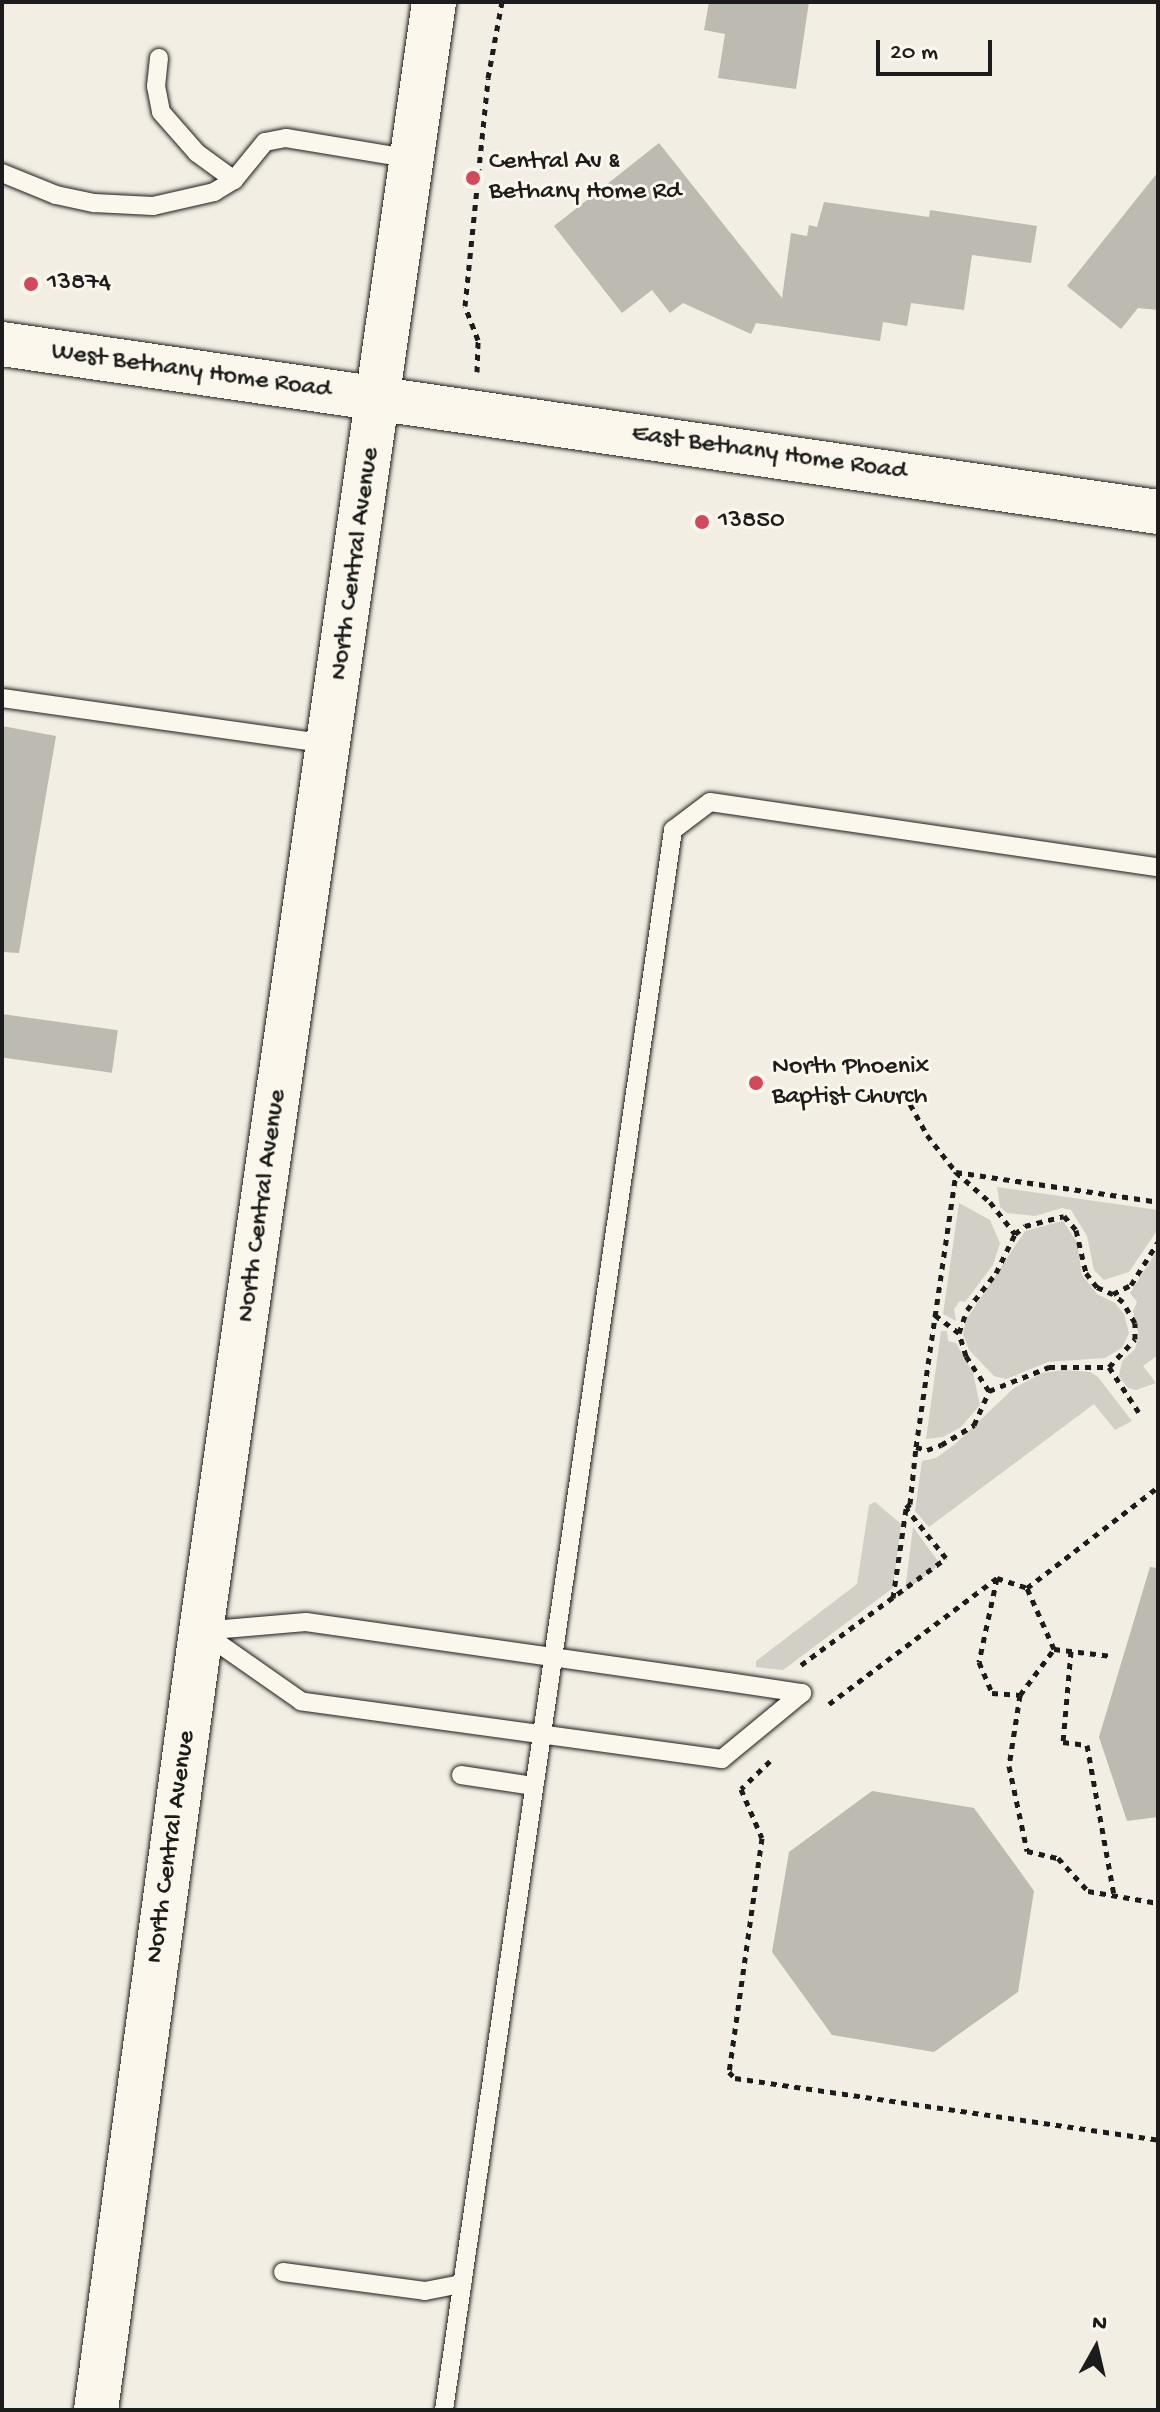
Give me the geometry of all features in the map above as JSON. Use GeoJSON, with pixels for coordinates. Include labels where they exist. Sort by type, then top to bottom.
{"type":"FeatureCollection","features":[{"type":"Feature","properties":{"kind":"main road","name":"North Central Avenue"},"geometry":{"type":"LineString","coordinates":[[96,2410],[201,1631],[380,399],[434,2]]}},
{"type":"Feature","properties":{"kind":"main road","name":"West Bethany Home Road"},"geometry":{"type":"LineString","coordinates":[[2,344],[380,399]]}},
{"type":"Feature","properties":{"kind":"main road","name":"East Bethany Home Road"},"geometry":{"type":"LineString","coordinates":[[380,399],[1158,512]]}},
{"type":"Feature","properties":{"kind":"lane"},"geometry":{"type":"LineString","coordinates":[[159,58],[156,86],[161,112],[197,153],[234,180]]}},
{"type":"Feature","properties":{"kind":"lane"},"geometry":{"type":"LineString","coordinates":[[2,173],[56,195],[126,207],[183,202],[214,192],[234,180],[265,142],[286,138],[413,159]]}},
{"type":"Feature","properties":{"kind":"lane"},"geometry":{"type":"LineString","coordinates":[[2,698],[330,744]]}},
{"type":"Feature","properties":{"kind":"lane"},"geometry":{"type":"LineString","coordinates":[[444,2410],[673,830],[710,802],[1158,867]]}},
{"type":"Feature","properties":{"kind":"lane"},"geometry":{"type":"LineString","coordinates":[[306,1622],[802,1693],[722,1759],[301,1701],[201,1631],[306,1622]]}},
{"type":"Feature","properties":{"kind":"lane"},"geometry":{"type":"LineString","coordinates":[[461,1775],[534,1786]]}},
{"type":"Feature","properties":{"kind":"lane"},"geometry":{"type":"LineString","coordinates":[[283,2272],[425,2291],[462,2284]]}},
{"type":"Feature","properties":{"kind":"path"},"geometry":{"type":"LineString","coordinates":[[478,360],[478,340],[465,306],[488,78],[502,2]]}},
{"type":"Feature","properties":{"kind":"path"},"geometry":{"type":"LineString","coordinates":[[910,1104],[927,1135],[956,1172],[990,1202],[1015,1234]]}},
{"type":"Feature","properties":{"kind":"path"},"geometry":{"type":"LineString","coordinates":[[956,1172],[1158,1202]]}},
{"type":"Feature","properties":{"kind":"path"},"geometry":{"type":"LineString","coordinates":[[893,1598],[906,1508],[910,1504],[956,1172]]}},
{"type":"Feature","properties":{"kind":"path"},"geometry":{"type":"LineString","coordinates":[[916,1447],[927,1450],[941,1445],[974,1425],[989,1391],[1049,1367],[1109,1367],[1135,1339],[1135,1323],[1123,1302],[1097,1287],[1086,1273],[1076,1230],[1064,1216],[1025,1226],[1015,1234],[996,1273],[967,1310],[959,1333],[966,1356],[989,1391]]}},
{"type":"Feature","properties":{"kind":"path"},"geometry":{"type":"LineString","coordinates":[[1113,1294],[1131,1285],[1158,1242]]}},
{"type":"Feature","properties":{"kind":"path"},"geometry":{"type":"LineString","coordinates":[[935,1315],[959,1333]]}},
{"type":"Feature","properties":{"kind":"path"},"geometry":{"type":"LineString","coordinates":[[1109,1367],[1140,1414]]}},
{"type":"Feature","properties":{"kind":"path"},"geometry":{"type":"LineString","coordinates":[[1027,1588],[1158,1487]]}},
{"type":"Feature","properties":{"kind":"path"},"geometry":{"type":"LineString","coordinates":[[772,1688],[946,1558],[906,1508]]}},
{"type":"Feature","properties":{"kind":"path"},"geometry":{"type":"LineString","coordinates":[[997,1578],[1027,1588],[1054,1649]]}},
{"type":"Feature","properties":{"kind":"path"},"geometry":{"type":"LineString","coordinates":[[997,1578],[979,1662],[992,1693],[1020,1695]]}},
{"type":"Feature","properties":{"kind":"path"},"geometry":{"type":"LineString","coordinates":[[819,1712],[997,1578]]}},
{"type":"Feature","properties":{"kind":"path"},"geometry":{"type":"LineString","coordinates":[[1054,1649],[1020,1695],[1009,1766],[1027,1851],[1058,1858],[1088,1891],[1158,1903]]}},
{"type":"Feature","properties":{"kind":"path"},"geometry":{"type":"LineString","coordinates":[[1054,1649],[1112,1656]]}},
{"type":"Feature","properties":{"kind":"path"},"geometry":{"type":"LineString","coordinates":[[1071,1651],[1063,1742],[1087,1745],[1114,1895]]}},
{"type":"Feature","properties":{"kind":"path"},"geometry":{"type":"LineString","coordinates":[[775,1755],[741,1789],[762,1838],[729,2072],[735,2078],[1158,2140]]}},
{"type":"Feature","properties":{"kind":"shaded area"},"geometry":{"type":"Polygon","coordinates":[[[997,1187],[1158,1210],[1158,1229],[1129,1272],[1104,1280],[1094,1270],[1087,1236],[1071,1210],[1062,1208],[1035,1216],[1007,1213],[1000,1207],[997,1187]]]}},
{"type":"Feature","properties":{"kind":"shaded area"},"geometry":{"type":"Polygon","coordinates":[[[959,1203],[990,1220],[1000,1243],[993,1265],[965,1302],[960,1301],[954,1309],[956,1321],[943,1314],[959,1203]]]}},
{"type":"Feature","properties":{"kind":"shaded area"},"geometry":{"type":"Polygon","coordinates":[[[1063,1221],[1077,1242],[1082,1275],[1097,1294],[1115,1303],[1124,1314],[1129,1333],[1122,1348],[1105,1358],[1048,1362],[1006,1379],[994,1376],[969,1350],[963,1334],[966,1320],[1025,1231],[1063,1221]]]}},
{"type":"Feature","properties":{"kind":"shaded area"},"geometry":{"type":"Polygon","coordinates":[[[1158,1249],[1158,1355],[1143,1366],[1156,1383],[1136,1390],[1128,1388],[1119,1376],[1122,1361],[1135,1349],[1139,1336],[1133,1311],[1137,1302],[1130,1293],[1158,1249]]]}},
{"type":"Feature","properties":{"kind":"shaded area"},"geometry":{"type":"Polygon","coordinates":[[[941,1331],[947,1331],[948,1341],[956,1343],[973,1373],[980,1405],[961,1427],[943,1437],[926,1439],[941,1331]]]}},
{"type":"Feature","properties":{"kind":"shaded area"},"geometry":{"type":"Polygon","coordinates":[[[1063,1370],[1090,1372],[1098,1377],[1132,1421],[1115,1430],[1094,1404],[929,1527],[915,1511],[922,1461],[936,1458],[955,1444],[1014,1388],[1042,1373],[1063,1370]]]}},
{"type":"Feature","properties":{"kind":"shaded area"},"geometry":{"type":"Polygon","coordinates":[[[875,1502],[901,1524],[893,1588],[783,1670],[756,1667],[756,1661],[857,1584],[869,1505],[875,1502]]]}},
{"type":"Feature","properties":{"kind":"shaded area"},"geometry":{"type":"Polygon","coordinates":[[[913,1527],[940,1564],[905,1591],[913,1527]]]}},
{"type":"Feature","properties":{"kind":"building"},"geometry":{"type":"Polygon","coordinates":[[[709,2],[809,2],[796,89],[718,78],[725,34],[704,30],[709,2]]]}},
{"type":"Feature","properties":{"kind":"building"},"geometry":{"type":"Polygon","coordinates":[[[659,143],[782,298],[791,233],[807,236],[809,225],[817,227],[824,202],[929,217],[930,210],[1037,226],[1031,263],[972,255],[964,310],[911,303],[907,326],[883,322],[880,341],[756,323],[751,334],[683,303],[670,313],[652,290],[622,313],[554,226],[659,143]]]}},
{"type":"Feature","properties":{"kind":"building"},"geometry":{"type":"Polygon","coordinates":[[[1158,172],[1158,310],[1138,308],[1121,329],[1067,286],[1158,172]]]}},
{"type":"Feature","properties":{"kind":"building"},"geometry":{"type":"Polygon","coordinates":[[[2,726],[56,736],[19,953],[2,952],[2,726]]]}},
{"type":"Feature","properties":{"kind":"building"},"geometry":{"type":"Polygon","coordinates":[[[2,1014],[118,1030],[112,1073],[2,1057],[2,1014]]]}},
{"type":"Feature","properties":{"kind":"building"},"geometry":{"type":"Polygon","coordinates":[[[1150,1567],[1158,1568],[1158,1817],[1127,1821],[1099,1737],[1150,1567]]]}},
{"type":"Feature","properties":{"kind":"building"},"geometry":{"type":"Polygon","coordinates":[[[872,1791],[974,1808],[1034,1891],[1018,1992],[934,2052],[832,2035],[772,1952],[789,1852],[872,1791]]]}},
{"type":"Feature","properties":{"kind":"place","name":"Central Av & Bethany Home Rd"},"geometry":{"type":"Point","coordinates":[473,178]}},
{"type":"Feature","properties":{"kind":"place","name":"13874"},"geometry":{"type":"Point","coordinates":[31,284]}},
{"type":"Feature","properties":{"kind":"place","name":"13850"},"geometry":{"type":"Point","coordinates":[702,522]}},
{"type":"Feature","properties":{"kind":"place","name":"North Phoenix Baptist Church"},"geometry":{"type":"Point","coordinates":[756,1083]}}]}
